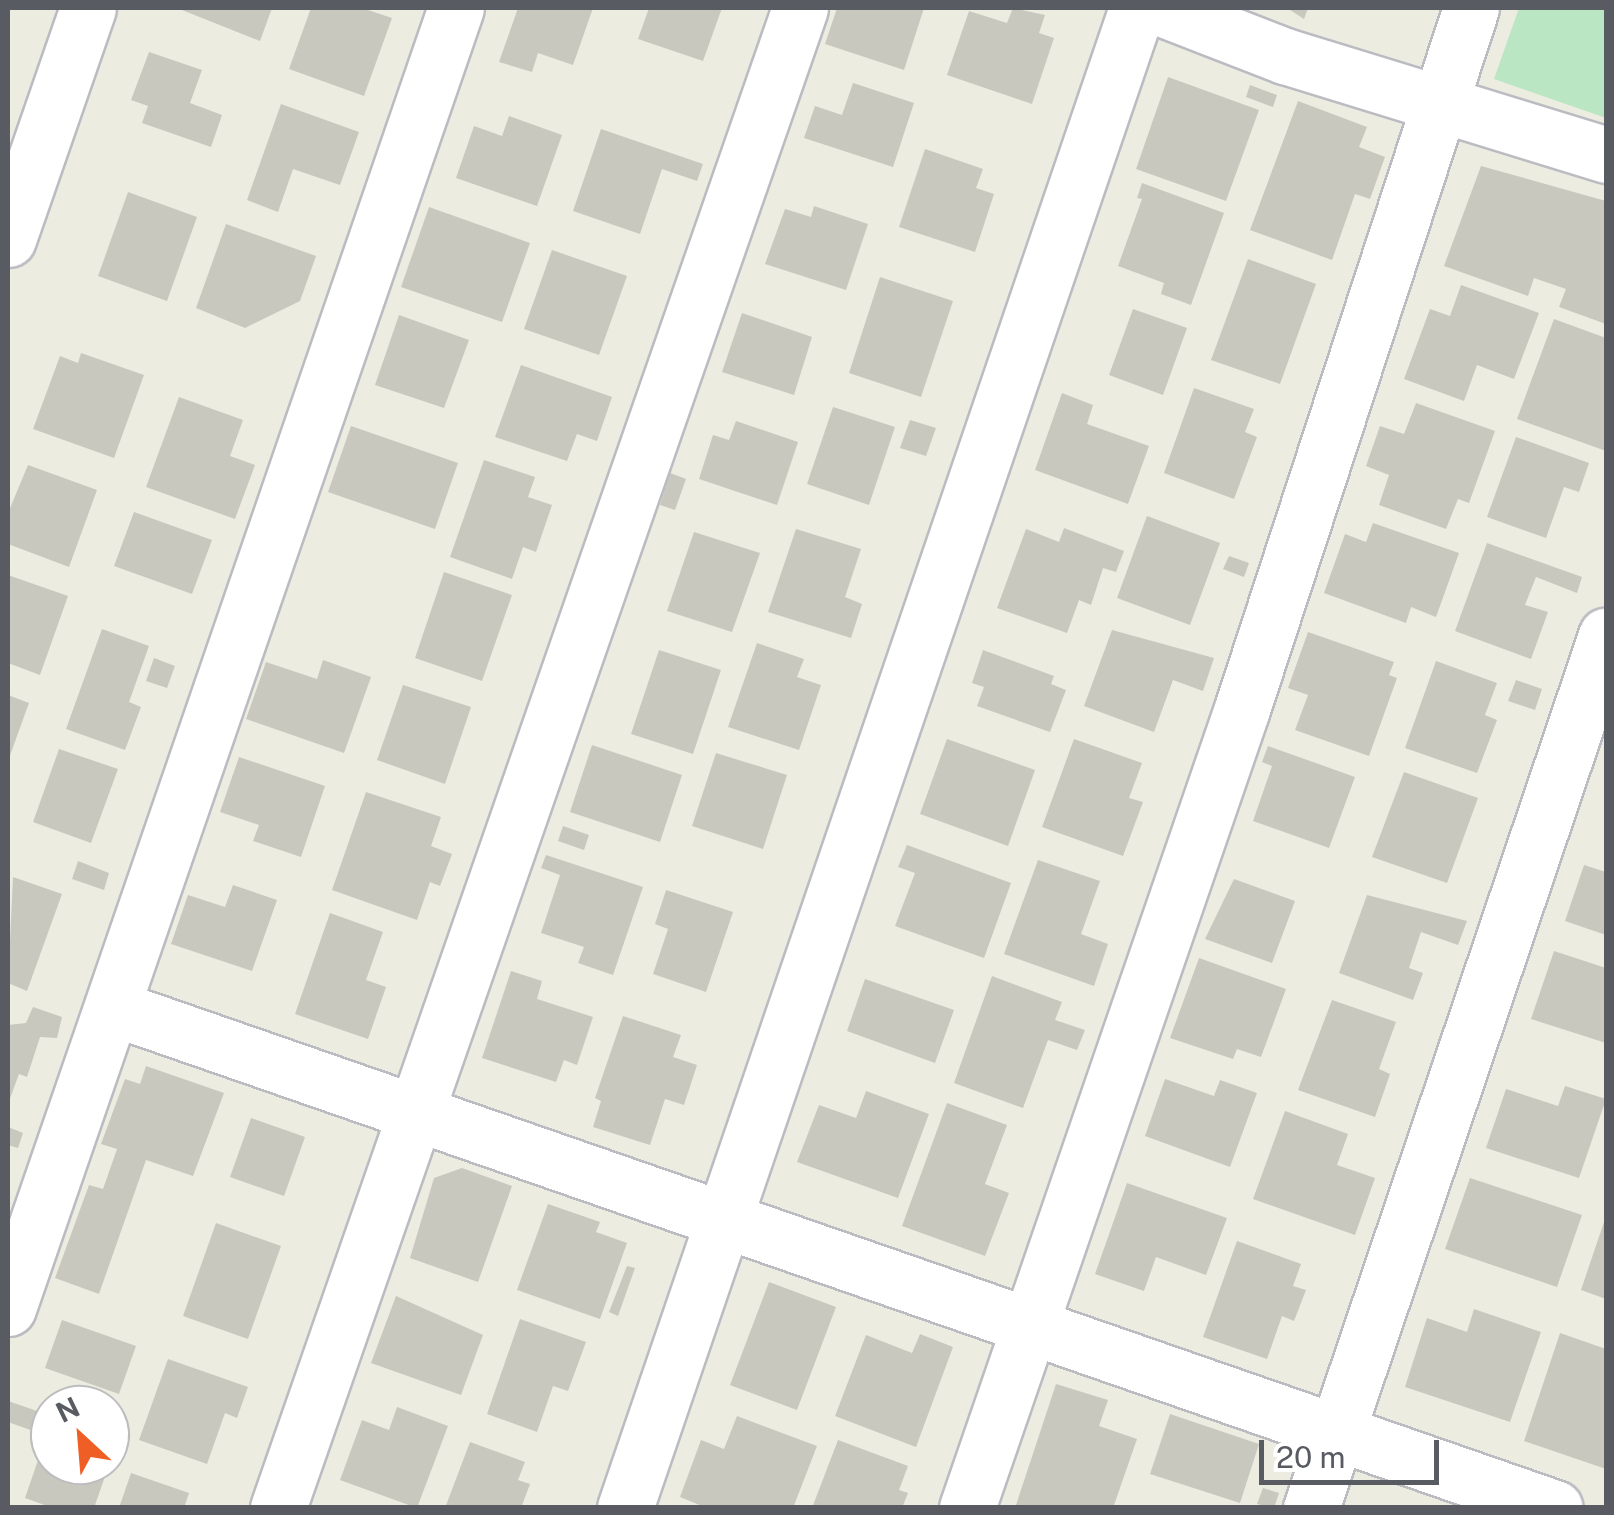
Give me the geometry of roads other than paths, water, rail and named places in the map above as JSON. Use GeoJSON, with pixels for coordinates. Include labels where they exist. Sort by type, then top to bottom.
{"type":"FeatureCollection","features":[{"type":"Feature","properties":{"kind":"street"},"geometry":{"type":"LineString","coordinates":[[8,239],[88,8]]}},
{"type":"Feature","properties":{"kind":"street"},"geometry":{"type":"LineString","coordinates":[[8,1308],[456,8]]}},
{"type":"Feature","properties":{"kind":"street"},"geometry":{"type":"LineString","coordinates":[[278,1508],[800,8]]}},
{"type":"Feature","properties":{"kind":"street"},"geometry":{"type":"LineString","coordinates":[[625,1508],[1136,8]]}},
{"type":"Feature","properties":{"kind":"street"},"geometry":{"type":"LineString","coordinates":[[1162,8],[1436,105],[1606,155]]}},
{"type":"Feature","properties":{"kind":"street"},"geometry":{"type":"LineString","coordinates":[[967,1508],[1242,709],[1436,105],[1471,8]]}},
{"type":"Feature","properties":{"kind":"street"},"geometry":{"type":"LineString","coordinates":[[1312,1508],[1606,636]]}},
{"type":"Feature","properties":{"kind":"street"},"geometry":{"type":"LineString","coordinates":[[114,1008],[1034,1322],[1555,1508]]}}]}
